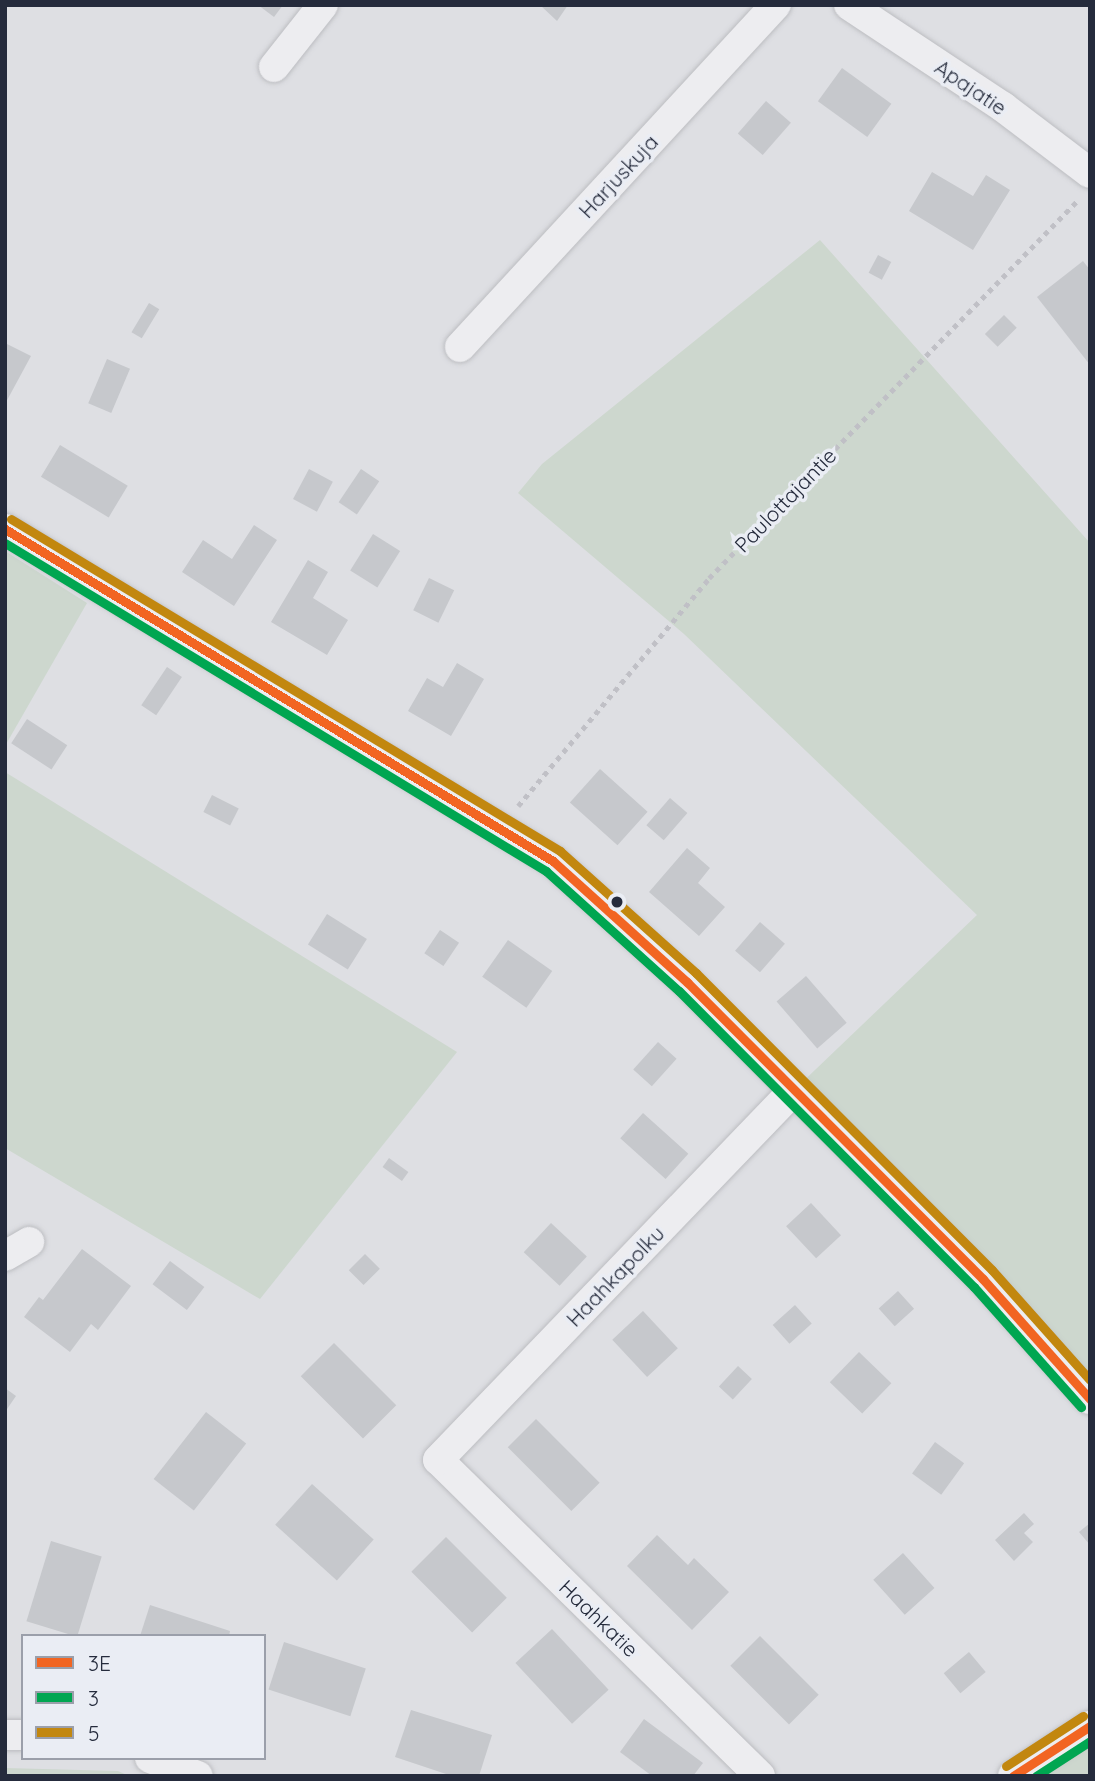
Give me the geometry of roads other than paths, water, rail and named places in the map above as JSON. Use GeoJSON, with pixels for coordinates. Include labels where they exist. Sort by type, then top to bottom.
{"type":"FeatureCollection","features":[{"type":"Feature","properties":{"kind":"street"},"geometry":{"type":"LineString","coordinates":[[274,67],[323,5]]}},
{"type":"Feature","properties":{"kind":"street","name":"Harjuskuja"},"geometry":{"type":"LineString","coordinates":[[460,347],[776,5]]}},
{"type":"Feature","properties":{"kind":"street","name":"Apajatie"},"geometry":{"type":"LineString","coordinates":[[849,5],[1003,107],[1090,173]]}},
{"type":"Feature","properties":{"kind":"street"},"geometry":{"type":"LineString","coordinates":[[5,528],[554,861],[687,982],[792,1091],[983,1279],[1090,1399]]}},
{"type":"Feature","properties":{"kind":"street","name":"Haahkapolku"},"geometry":{"type":"LineString","coordinates":[[438,1460],[792,1091]]}},
{"type":"Feature","properties":{"kind":"street","name":"Haahkatie"},"geometry":{"type":"LineString","coordinates":[[438,1460],[760,1776]]}},
{"type":"Feature","properties":{"kind":"street"},"geometry":{"type":"LineString","coordinates":[[1018,1775],[1090,1726]]}},
{"type":"Feature","properties":{"kind":"street"},"geometry":{"type":"LineString","coordinates":[[155,1760],[198,1776]]}}]}
